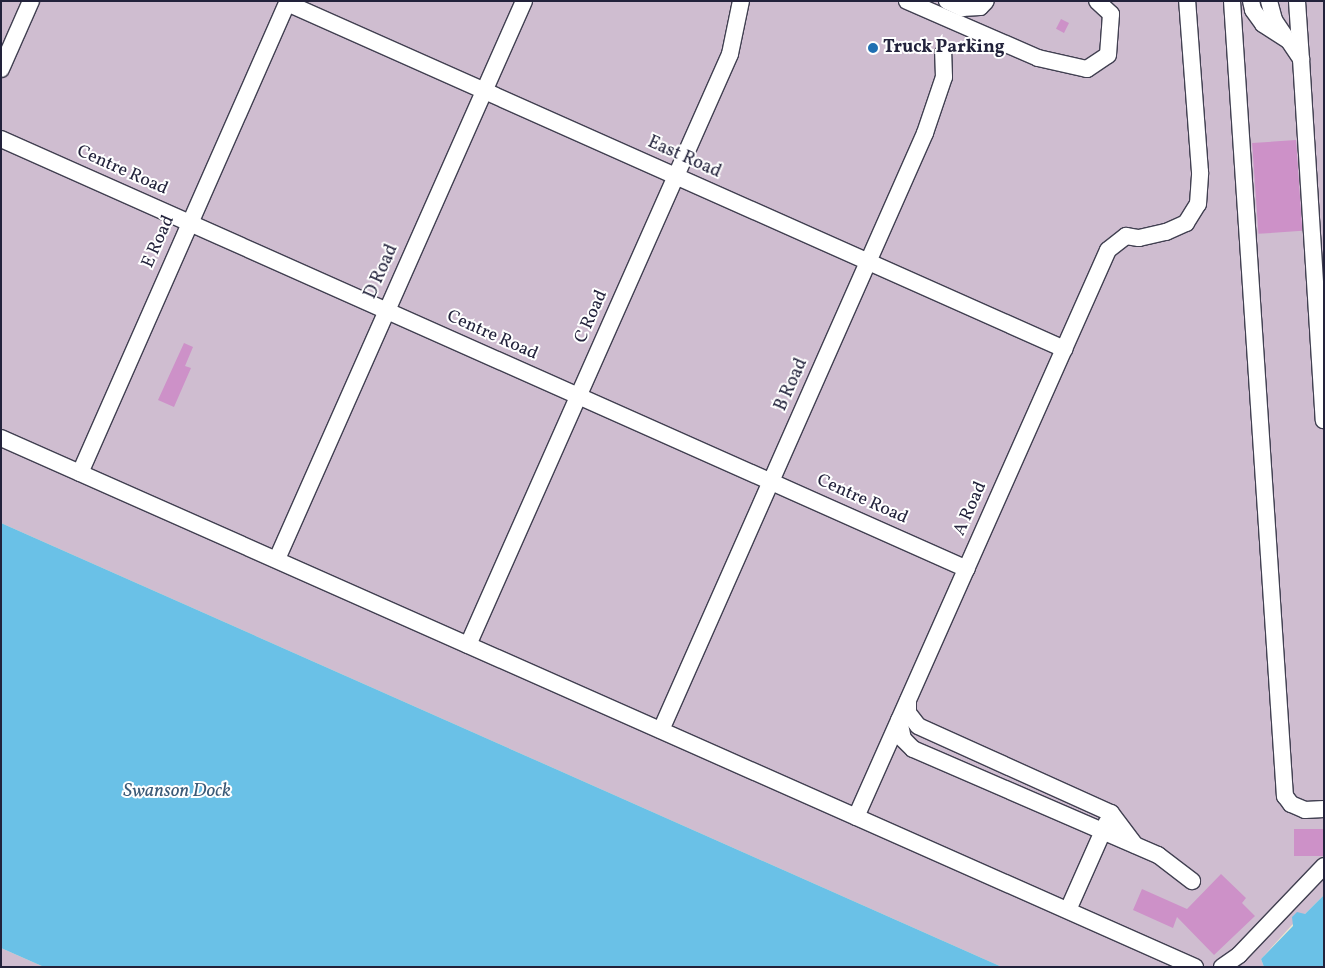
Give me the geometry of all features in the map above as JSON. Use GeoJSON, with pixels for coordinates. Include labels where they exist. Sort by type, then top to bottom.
{"type":"FeatureCollection","features":[{"type":"Feature","properties":{"kind":"lane"},"geometry":{"type":"LineString","coordinates":[[1,69],[31,1]]}},
{"type":"Feature","properties":{"kind":"lane","name":"D Road"},"geometry":{"type":"LineString","coordinates":[[277,559],[524,1]]}},
{"type":"Feature","properties":{"kind":"lane","name":"C Road"},"geometry":{"type":"LineString","coordinates":[[468,644],[730,54],[741,1]]}},
{"type":"Feature","properties":{"kind":"lane"},"geometry":{"type":"LineString","coordinates":[[906,1],[1038,58],[1087,69],[1108,54],[1110,14],[1097,1]]}},
{"type":"Feature","properties":{"kind":"lane"},"geometry":{"type":"LineString","coordinates":[[947,1],[962,8],[980,7],[986,1]]}},
{"type":"Feature","properties":{"kind":"lane","name":"A Road"},"geometry":{"type":"LineString","coordinates":[[856,817],[1108,250],[1116,240],[1126,236],[1139,238],[1166,232],[1186,223],[1198,204],[1200,172],[1187,1]]}},
{"type":"Feature","properties":{"kind":"lane"},"geometry":{"type":"LineString","coordinates":[[1232,1],[1286,796],[1291,804],[1305,810],[1324,809]]}},
{"type":"Feature","properties":{"kind":"lane"},"geometry":{"type":"LineString","coordinates":[[1251,1],[1253,10],[1263,24],[1289,41]]}},
{"type":"Feature","properties":{"kind":"lane"},"geometry":{"type":"LineString","coordinates":[[1269,1],[1274,20],[1301,59]]}},
{"type":"Feature","properties":{"kind":"lane"},"geometry":{"type":"LineString","coordinates":[[1297,1],[1324,420]]}},
{"type":"Feature","properties":{"kind":"lane","name":"East Road"},"geometry":{"type":"LineString","coordinates":[[288,2],[1064,349]]}},
{"type":"Feature","properties":{"kind":"lane","name":"E Road"},"geometry":{"type":"LineString","coordinates":[[80,473],[288,2]]}},
{"type":"Feature","properties":{"kind":"lane","name":"B Road"},"geometry":{"type":"LineString","coordinates":[[661,730],[869,262],[936,104],[944,77],[943,53]]}},
{"type":"Feature","properties":{"kind":"lane","name":"Centre Road"},"geometry":{"type":"LineString","coordinates":[[1,139],[967,569]]}},
{"type":"Feature","properties":{"kind":"lane"},"geometry":{"type":"LineString","coordinates":[[1,438],[1195,967]]}},
{"type":"Feature","properties":{"kind":"lane"},"geometry":{"type":"LineString","coordinates":[[908,701],[908,713],[922,728],[1111,813],[1135,845]]}},
{"type":"Feature","properties":{"kind":"lane"},"geometry":{"type":"LineString","coordinates":[[899,720],[903,738],[913,748],[1171,862],[1192,881]]}},
{"type":"Feature","properties":{"kind":"lane"},"geometry":{"type":"LineString","coordinates":[[1068,910],[1111,813]]}},
{"type":"Feature","properties":{"kind":"lane"},"geometry":{"type":"LineString","coordinates":[[1222,967],[1239,955],[1324,866]]}},
{"type":"Feature","properties":{"kind":"shaded area"},"geometry":{"type":"Polygon","coordinates":[[[1,1],[1324,1],[1324,895],[1305,914],[1302,914],[1261,959],[1264,967],[1002,967],[1,523],[1,1]]]}},
{"type":"Feature","properties":{"kind":"shaded area"},"geometry":{"type":"Polygon","coordinates":[[[1,948],[44,967],[1,967],[1,948]]]}},
{"type":"Feature","properties":{"kind":"water","name":"Swanson Dock"},"geometry":{"type":"Polygon","coordinates":[[[1,523],[1002,967],[44,967],[1,948],[1,523]]]}},
{"type":"Feature","properties":{"kind":"water"},"geometry":{"type":"Polygon","coordinates":[[[1324,895],[1324,967],[1264,967],[1261,959],[1293,926],[1292,917],[1297,912],[1305,914],[1324,895]]]}},
{"type":"Feature","properties":{"kind":"building"},"geometry":{"type":"Polygon","coordinates":[[[1061,19],[1069,23],[1064,33],[1056,29],[1061,19]]]}},
{"type":"Feature","properties":{"kind":"building"},"geometry":{"type":"Polygon","coordinates":[[[1296,140],[1302,231],[1258,234],[1252,143],[1296,140]]]}},
{"type":"Feature","properties":{"kind":"building"},"geometry":{"type":"Polygon","coordinates":[[[184,343],[193,347],[185,366],[191,368],[174,407],[158,400],[184,343]]]}},
{"type":"Feature","properties":{"kind":"building"},"geometry":{"type":"Polygon","coordinates":[[[1294,829],[1324,829],[1324,856],[1294,856],[1294,829]]]}},
{"type":"Feature","properties":{"kind":"building"},"geometry":{"type":"Polygon","coordinates":[[[1221,874],[1246,898],[1242,903],[1255,916],[1214,955],[1177,917],[1173,928],[1133,910],[1142,889],[1187,909],[1221,874]]]}},
{"type":"Feature","properties":{"kind":"place","name":"Truck Parking"},"geometry":{"type":"Point","coordinates":[873,48]}}]}
